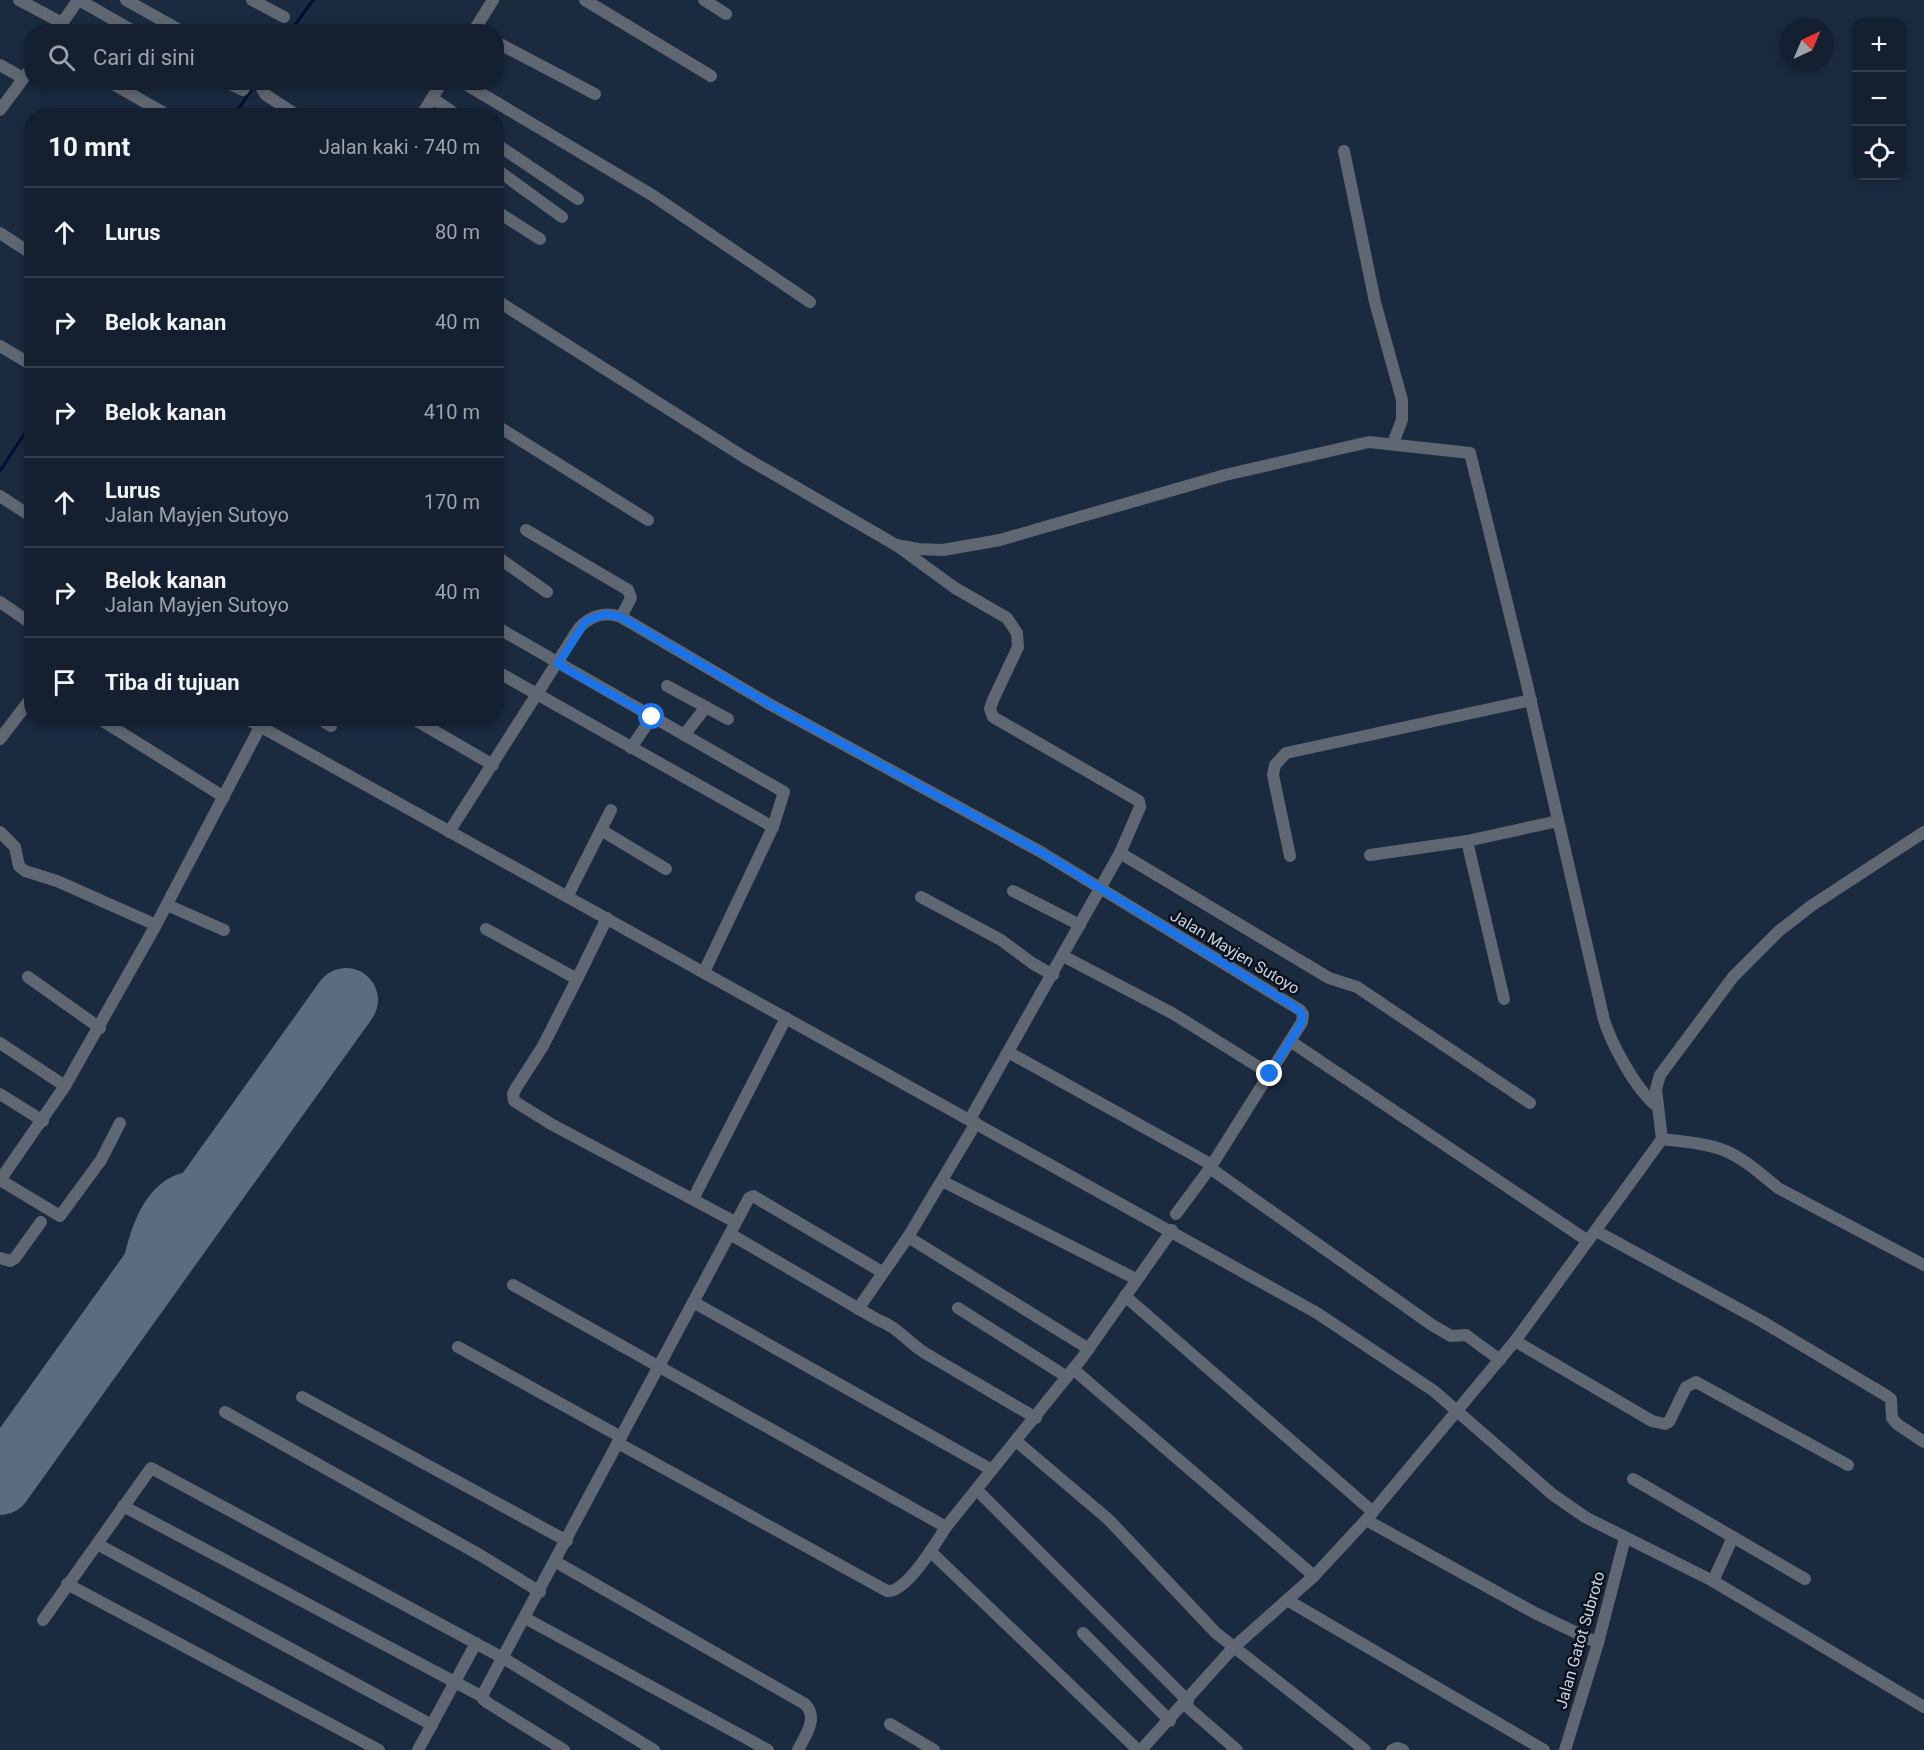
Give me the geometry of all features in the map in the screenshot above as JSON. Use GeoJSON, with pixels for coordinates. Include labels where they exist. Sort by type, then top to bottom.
{"type":"FeatureCollection","features":[{"type":"Feature","properties":{"kind":"street"},"geometry":{"type":"LineString","coordinates":[[20,0],[55,24]]}},
{"type":"Feature","properties":{"kind":"street"},"geometry":{"type":"LineString","coordinates":[[61,24],[78,0],[121,24]]}},
{"type":"Feature","properties":{"kind":"street"},"geometry":{"type":"LineString","coordinates":[[126,0],[169,24]]}},
{"type":"Feature","properties":{"kind":"street"},"geometry":{"type":"LineString","coordinates":[[252,0],[284,17]]}},
{"type":"Feature","properties":{"kind":"street"},"geometry":{"type":"LineString","coordinates":[[478,24],[493,0]]}},
{"type":"Feature","properties":{"kind":"street"},"geometry":{"type":"LineString","coordinates":[[585,0],[711,76]]}},
{"type":"Feature","properties":{"kind":"street"},"geometry":{"type":"LineString","coordinates":[[704,0],[721,7]]}},
{"type":"Feature","properties":{"kind":"street"},"geometry":{"type":"LineString","coordinates":[[504,46],[595,94]]}},
{"type":"Feature","properties":{"kind":"street"},"geometry":{"type":"LineString","coordinates":[[0,65],[24,78],[0,110]]}},
{"type":"Feature","properties":{"kind":"street"},"geometry":{"type":"LineString","coordinates":[[124,90],[155,108]]}},
{"type":"Feature","properties":{"kind":"street"},"geometry":{"type":"LineString","coordinates":[[264,90],[288,108]]}},
{"type":"Feature","properties":{"kind":"street"},"geometry":{"type":"LineString","coordinates":[[426,108],[437,90]]}},
{"type":"Feature","properties":{"kind":"street"},"geometry":{"type":"LineString","coordinates":[[475,90],[652,195],[810,302]]}},
{"type":"Feature","properties":{"kind":"street"},"geometry":{"type":"LineString","coordinates":[[432,99],[446,108]]}},
{"type":"Feature","properties":{"kind":"street"},"geometry":{"type":"LineString","coordinates":[[504,149],[578,199]]}},
{"type":"Feature","properties":{"kind":"street"},"geometry":{"type":"LineString","coordinates":[[1344,151],[1375,302],[1401,394],[1402,420],[1393,443]]}},
{"type":"Feature","properties":{"kind":"street"},"geometry":{"type":"LineString","coordinates":[[504,175],[562,217]]}},
{"type":"Feature","properties":{"kind":"street"},"geometry":{"type":"LineString","coordinates":[[504,216],[540,239]]}},
{"type":"Feature","properties":{"kind":"street"},"geometry":{"type":"LineString","coordinates":[[0,233],[24,249]]}},
{"type":"Feature","properties":{"kind":"street"},"geometry":{"type":"LineString","coordinates":[[504,305],[744,457],[896,545],[956,588],[995,610],[1013,625],[1017,633],[1018,646],[993,700],[991,714],[996,720],[1139,801],[1138,812],[1120,853],[1008,1052],[942,1181],[908,1237],[858,1309]]}},
{"type":"Feature","properties":{"kind":"street"},"geometry":{"type":"LineString","coordinates":[[0,346],[24,360]]}},
{"type":"Feature","properties":{"kind":"street"},"geometry":{"type":"LineString","coordinates":[[504,430],[648,520]]}},
{"type":"Feature","properties":{"kind":"street"},"geometry":{"type":"LineString","coordinates":[[896,545],[943,550],[982,543],[1225,475],[1350,445],[1369,442],[1393,443],[1470,453],[1531,700],[1608,1031],[1643,1092],[1657,1106]]}},
{"type":"Feature","properties":{"kind":"street"},"geometry":{"type":"LineString","coordinates":[[0,496],[24,512]]}},
{"type":"Feature","properties":{"kind":"street"},"geometry":{"type":"LineString","coordinates":[[449,832],[586,621],[606,614],[621,617],[631,598],[628,590],[526,530]]}},
{"type":"Feature","properties":{"kind":"street"},"geometry":{"type":"LineString","coordinates":[[504,562],[548,592]]}},
{"type":"Feature","properties":{"kind":"street"},"geometry":{"type":"LineString","coordinates":[[0,602],[24,618]]}},
{"type":"Feature","properties":{"kind":"street","name":"Jalan Mayjen Sutoyo"},"geometry":{"type":"LineString","coordinates":[[615,1436],[887,1591],[896,1590],[906,1582],[946,1527],[1036,1418],[1089,1348],[1270,1074],[1302,1022],[1303,1014],[1300,1010],[1031,846],[771,705],[621,617]]}},
{"type":"Feature","properties":{"kind":"street"},"geometry":{"type":"LineString","coordinates":[[504,632],[781,788],[785,797],[773,827],[704,972]]}},
{"type":"Feature","properties":{"kind":"street"},"geometry":{"type":"LineString","coordinates":[[504,676],[773,827]]}},
{"type":"Feature","properties":{"kind":"street"},"geometry":{"type":"LineString","coordinates":[[667,686],[728,719]]}},
{"type":"Feature","properties":{"kind":"street"},"geometry":{"type":"LineString","coordinates":[[1290,856],[1273,775],[1275,765],[1286,753],[1531,700]]}},
{"type":"Feature","properties":{"kind":"street"},"geometry":{"type":"LineString","coordinates":[[0,739],[24,707]]}},
{"type":"Feature","properties":{"kind":"street"},"geometry":{"type":"LineString","coordinates":[[684,735],[706,707]]}},
{"type":"Feature","properties":{"kind":"street"},"geometry":{"type":"LineString","coordinates":[[632,748],[652,717]]}},
{"type":"Feature","properties":{"kind":"street"},"geometry":{"type":"LineString","coordinates":[[111,726],[224,797]]}},
{"type":"Feature","properties":{"kind":"street"},"geometry":{"type":"LineString","coordinates":[[120,1123],[101,1160],[60,1216],[56,1216],[0,1180],[43,1120],[100,1028],[224,797],[251,726]]}},
{"type":"Feature","properties":{"kind":"street"},"geometry":{"type":"LineString","coordinates":[[260,726],[1317,1313],[1386,1357],[1457,1409],[1569,1507],[1625,1538],[1713,1581],[1924,1707]]}},
{"type":"Feature","properties":{"kind":"street"},"geometry":{"type":"LineString","coordinates":[[426,726],[493,765]]}},
{"type":"Feature","properties":{"kind":"street"},"geometry":{"type":"LineString","coordinates":[[567,897],[611,810]]}},
{"type":"Feature","properties":{"kind":"street"},"geometry":{"type":"LineString","coordinates":[[1370,855],[1467,841],[1558,820]]}},
{"type":"Feature","properties":{"kind":"street"},"geometry":{"type":"LineString","coordinates":[[601,830],[666,868]]}},
{"type":"Feature","properties":{"kind":"street"},"geometry":{"type":"LineString","coordinates":[[0,832],[15,847],[19,866],[25,871],[57,882],[156,925]]}},
{"type":"Feature","properties":{"kind":"street"},"geometry":{"type":"LineString","coordinates":[[930,1551],[1140,1750],[1170,1720],[1233,1648],[1314,1576],[1370,1516],[1515,1341],[1662,1139],[1656,1089],[1668,1061],[1740,969],[1779,931],[1811,906],[1924,832]]}},
{"type":"Feature","properties":{"kind":"street"},"geometry":{"type":"LineString","coordinates":[[1467,841],[1504,999]]}},
{"type":"Feature","properties":{"kind":"street"},"geometry":{"type":"LineString","coordinates":[[1120,853],[1329,978],[1357,987],[1530,1103]]}},
{"type":"Feature","properties":{"kind":"street"},"geometry":{"type":"LineString","coordinates":[[1013,891],[1080,925]]}},
{"type":"Feature","properties":{"kind":"street"},"geometry":{"type":"LineString","coordinates":[[921,897],[1001,940],[1053,975]]}},
{"type":"Feature","properties":{"kind":"street"},"geometry":{"type":"LineString","coordinates":[[167,905],[224,930]]}},
{"type":"Feature","properties":{"kind":"street"},"geometry":{"type":"LineString","coordinates":[[607,918],[543,1046],[516,1088],[513,1094],[514,1101],[551,1124],[730,1219]]}},
{"type":"Feature","properties":{"kind":"street"},"geometry":{"type":"LineString","coordinates":[[486,929],[577,979]]}},
{"type":"Feature","properties":{"kind":"street"},"geometry":{"type":"LineString","coordinates":[[1063,956],[1172,1013],[1270,1074]]}},
{"type":"Feature","properties":{"kind":"street"},"geometry":{"type":"LineString","coordinates":[[28,977],[100,1028]]}},
{"type":"Feature","properties":{"kind":"street"},"geometry":{"type":"LineString","coordinates":[[693,1199],[786,1018]]}},
{"type":"Feature","properties":{"kind":"street"},"geometry":{"type":"LineString","coordinates":[[1290,1041],[1588,1241]]}},
{"type":"Feature","properties":{"kind":"street"},"geometry":{"type":"LineString","coordinates":[[0,1043],[65,1086]]}},
{"type":"Feature","properties":{"kind":"street"},"geometry":{"type":"LineString","coordinates":[[1008,1052],[1211,1166],[1432,1325],[1448,1335],[1466,1335],[1500,1360]]}},
{"type":"Feature","properties":{"kind":"street"},"geometry":{"type":"LineString","coordinates":[[0,1094],[43,1120]]}},
{"type":"Feature","properties":{"kind":"street"},"geometry":{"type":"LineString","coordinates":[[1662,1139],[1704,1144],[1732,1152],[1764,1174],[1778,1188],[1924,1265]]}},
{"type":"Feature","properties":{"kind":"street"},"geometry":{"type":"LineString","coordinates":[[942,1181],[1136,1279]]}},
{"type":"Feature","properties":{"kind":"street"},"geometry":{"type":"LineString","coordinates":[[483,1696],[525,1618],[533,1587],[556,1562],[615,1436],[657,1367],[730,1234],[730,1219],[749,1198],[753,1197],[882,1272]]}},
{"type":"Feature","properties":{"kind":"street"},"geometry":{"type":"LineString","coordinates":[[0,1258],[10,1261],[15,1258],[41,1221]]}},
{"type":"Feature","properties":{"kind":"street"},"geometry":{"type":"LineString","coordinates":[[1596,1231],[1762,1322],[1887,1396],[1891,1399],[1892,1418],[1924,1442]]}},
{"type":"Feature","properties":{"kind":"street"},"geometry":{"type":"LineString","coordinates":[[730,1234],[858,1309],[897,1328],[910,1343],[924,1353],[1036,1418]]}},
{"type":"Feature","properties":{"kind":"street"},"geometry":{"type":"LineString","coordinates":[[908,1237],[1089,1348]]}},
{"type":"Feature","properties":{"kind":"street"},"geometry":{"type":"LineString","coordinates":[[513,1285],[946,1527]]}},
{"type":"Feature","properties":{"kind":"street"},"geometry":{"type":"LineString","coordinates":[[1125,1296],[1370,1516],[1535,1613],[1598,1643]]}},
{"type":"Feature","properties":{"kind":"street"},"geometry":{"type":"LineString","coordinates":[[693,1302],[992,1470]]}},
{"type":"Feature","properties":{"kind":"street"},"geometry":{"type":"LineString","coordinates":[[958,1308],[1070,1373],[1314,1576]]}},
{"type":"Feature","properties":{"kind":"street"},"geometry":{"type":"LineString","coordinates":[[1515,1341],[1652,1421],[1665,1424],[1669,1422],[1686,1387],[1696,1382],[1848,1465]]}},
{"type":"Feature","properties":{"kind":"street"},"geometry":{"type":"LineString","coordinates":[[458,1347],[615,1436]]}},
{"type":"Feature","properties":{"kind":"street"},"geometry":{"type":"LineString","coordinates":[[302,1397],[567,1541]]}},
{"type":"Feature","properties":{"kind":"street"},"geometry":{"type":"LineString","coordinates":[[225,1412],[533,1587]]}},
{"type":"Feature","properties":{"kind":"street"},"geometry":{"type":"LineString","coordinates":[[1016,1441],[1108,1519],[1190,1608],[1233,1648],[1365,1750]]}},
{"type":"Feature","properties":{"kind":"street"},"geometry":{"type":"LineString","coordinates":[[43,1620],[151,1468],[503,1658],[654,1750]]}},
{"type":"Feature","properties":{"kind":"street"},"geometry":{"type":"LineString","coordinates":[[1633,1479],[1805,1579]]}},
{"type":"Feature","properties":{"kind":"street"},"geometry":{"type":"LineString","coordinates":[[977,1490],[1186,1702],[1237,1750]]}},
{"type":"Feature","properties":{"kind":"street"},"geometry":{"type":"LineString","coordinates":[[123,1506],[454,1683],[483,1696],[488,1704],[564,1750]]}},
{"type":"Feature","properties":{"kind":"street"},"geometry":{"type":"LineString","coordinates":[[1713,1581],[1733,1537]]}},
{"type":"Feature","properties":{"kind":"street","name":"Jalan Gatot Subroto"},"geometry":{"type":"LineString","coordinates":[[1565,1750],[1598,1643],[1625,1538]]}},
{"type":"Feature","properties":{"kind":"street"},"geometry":{"type":"LineString","coordinates":[[97,1544],[432,1725]]}},
{"type":"Feature","properties":{"kind":"street"},"geometry":{"type":"LineString","coordinates":[[556,1562],[805,1704],[812,1714],[812,1720],[798,1750]]}},
{"type":"Feature","properties":{"kind":"street"},"geometry":{"type":"LineString","coordinates":[[67,1584],[379,1750]]}},
{"type":"Feature","properties":{"kind":"street"},"geometry":{"type":"LineString","coordinates":[[1287,1600],[1544,1750]]}},
{"type":"Feature","properties":{"kind":"street"},"geometry":{"type":"LineString","coordinates":[[525,1618],[768,1750]]}},
{"type":"Feature","properties":{"kind":"street"},"geometry":{"type":"LineString","coordinates":[[1083,1633],[1170,1720]]}},
{"type":"Feature","properties":{"kind":"street"},"geometry":{"type":"LineString","coordinates":[[418,1750],[476,1643]]}},
{"type":"Feature","properties":{"kind":"street"},"geometry":{"type":"LineString","coordinates":[[891,1724],[934,1750]]}},
{"type":"Feature","properties":{"kind":"street"},"geometry":{"type":"LineString","coordinates":[[1392,1750],[1397,1748],[1403,1750]]}},
{"type":"Feature","properties":{"kind":"waterway"},"geometry":{"type":"LineString","coordinates":[[296,24],[313,0]]}},
{"type":"Feature","properties":{"kind":"waterway"},"geometry":{"type":"LineString","coordinates":[[239,108],[251,90]]}},
{"type":"Feature","properties":{"kind":"waterway"},"geometry":{"type":"LineString","coordinates":[[0,471],[24,434]]}},
{"type":"Feature","properties":{"kind":"taxiway"},"geometry":{"type":"LineString","coordinates":[[127,1305],[143,1236],[159,1205],[170,1193],[184,1186],[193,1187],[202,1194],[202,1201]]}},
{"type":"Feature","properties":{"kind":"runway"},"geometry":{"type":"LineString","coordinates":[[0,1483],[346,1000]]}},
{"type":"Feature","properties":{"kind":"route"},"geometry":{"type":"LineString","coordinates":[[652,717],[558,664],[579,628],[586,621],[594,616],[606,614],[621,617],[771,705],[1041,852],[1300,1010],[1303,1014],[1302,1022],[1270,1074]]}}]}
